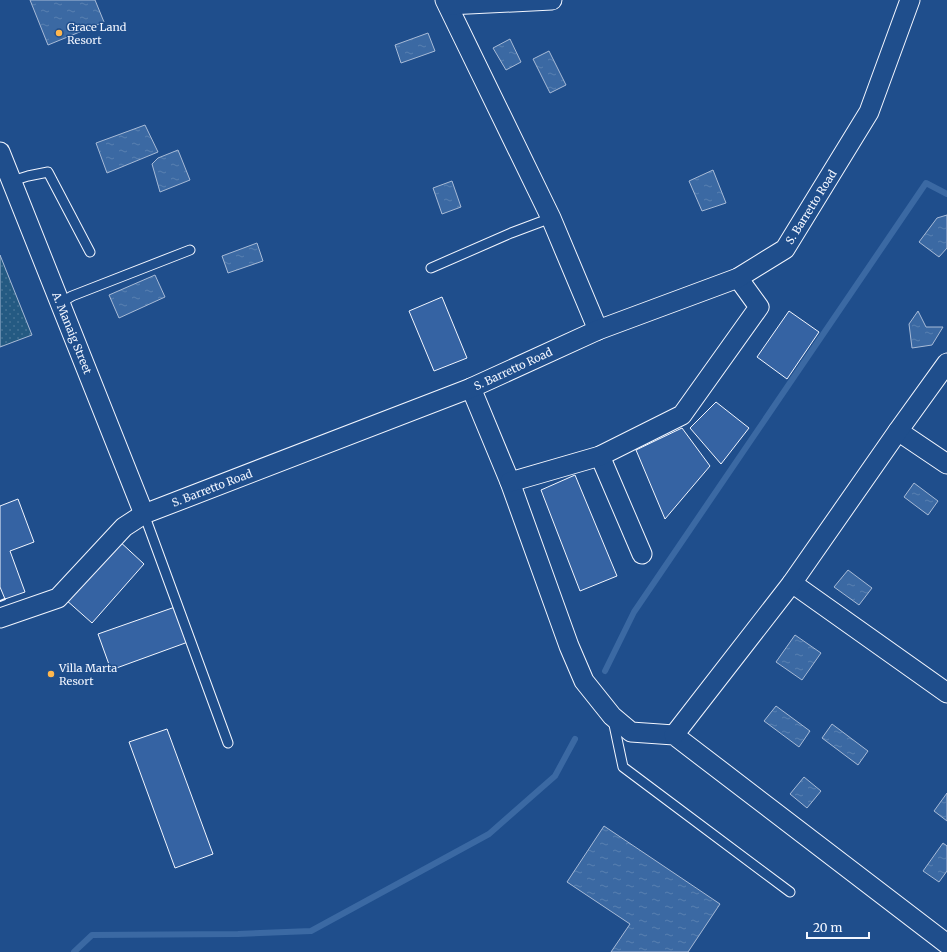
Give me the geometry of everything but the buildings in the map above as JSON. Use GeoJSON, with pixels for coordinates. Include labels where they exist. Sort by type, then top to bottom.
{"type":"FeatureCollection","features":[{"type":"Feature","properties":{"kind":"street"},"geometry":{"type":"LineString","coordinates":[[552,0],[447,3],[551,218],[598,330]]}},
{"type":"Feature","properties":{"kind":"street","name":"S. Barretto Road"},"geometry":{"type":"LineString","coordinates":[[0,618],[58,598],[124,527],[144,514],[471,388],[598,330],[738,278],[785,249],[869,112],[910,0]]}},
{"type":"Feature","properties":{"kind":"street","name":"A. Manaig Street"},"geometry":{"type":"LineString","coordinates":[[0,152],[144,514]]}},
{"type":"Feature","properties":{"kind":"street"},"geometry":{"type":"LineString","coordinates":[[510,482],[600,456],[682,415],[759,307],[738,278]]}},
{"type":"Feature","properties":{"kind":"street"},"geometry":{"type":"LineString","coordinates":[[674,735],[792,583],[947,363]]}},
{"type":"Feature","properties":{"kind":"street"},"geometry":{"type":"LineString","coordinates":[[471,388],[510,482],[569,646],[584,681],[612,716],[632,732],[674,735],[947,944]]}},
{"type":"Feature","properties":{"kind":"street"},"geometry":{"type":"LineString","coordinates":[[898,431],[947,464]]}},
{"type":"Feature","properties":{"kind":"street"},"geometry":{"type":"LineString","coordinates":[[600,456],[642,554]]}},
{"type":"Feature","properties":{"kind":"street"},"geometry":{"type":"LineString","coordinates":[[792,583],[947,694]]}},
{"type":"Feature","properties":{"kind":"lane"},"geometry":{"type":"LineString","coordinates":[[12,181],[48,172],[90,252]]}},
{"type":"Feature","properties":{"kind":"lane"},"geometry":{"type":"LineString","coordinates":[[430,268],[511,233],[551,218]]}},
{"type":"Feature","properties":{"kind":"lane"},"geometry":{"type":"LineString","coordinates":[[60,303],[72,296],[190,250]]}},
{"type":"Feature","properties":{"kind":"lane"},"geometry":{"type":"LineString","coordinates":[[144,514],[228,743]]}},
{"type":"Feature","properties":{"kind":"lane"},"geometry":{"type":"LineString","coordinates":[[612,716],[623,767],[790,892]]}},
{"type":"Feature","properties":{"kind":"shaded area"},"geometry":{"type":"Polygon","coordinates":[[[0,255],[32,335],[0,347],[0,255]]]}},
{"type":"Feature","properties":{"kind":"water","name":"Grace Land Resort"},"geometry":{"type":"Polygon","coordinates":[[[30,0],[95,0],[104,22],[48,45],[30,0]]]}},
{"type":"Feature","properties":{"kind":"water"},"geometry":{"type":"Polygon","coordinates":[[[428,33],[435,51],[401,63],[395,45],[428,33]]]}},
{"type":"Feature","properties":{"kind":"water"},"geometry":{"type":"Polygon","coordinates":[[[510,39],[521,62],[506,70],[493,48],[510,39]]]}},
{"type":"Feature","properties":{"kind":"water"},"geometry":{"type":"Polygon","coordinates":[[[549,51],[566,85],[550,93],[533,59],[549,51]]]}},
{"type":"Feature","properties":{"kind":"water"},"geometry":{"type":"Polygon","coordinates":[[[145,125],[158,152],[107,173],[96,143],[145,125]]]}},
{"type":"Feature","properties":{"kind":"water"},"geometry":{"type":"Polygon","coordinates":[[[178,150],[190,180],[160,192],[152,164],[158,158],[178,150]]]}},
{"type":"Feature","properties":{"kind":"water"},"geometry":{"type":"Polygon","coordinates":[[[713,170],[726,203],[702,211],[689,181],[713,170]]]}},
{"type":"Feature","properties":{"kind":"water"},"geometry":{"type":"Polygon","coordinates":[[[452,181],[461,207],[442,214],[433,188],[452,181]]]}},
{"type":"Feature","properties":{"kind":"water"},"geometry":{"type":"Polygon","coordinates":[[[947,215],[947,248],[939,257],[919,242],[937,218],[947,215]]]}},
{"type":"Feature","properties":{"kind":"water"},"geometry":{"type":"Polygon","coordinates":[[[257,243],[263,261],[228,273],[222,256],[257,243]]]}},
{"type":"Feature","properties":{"kind":"water"},"geometry":{"type":"Polygon","coordinates":[[[155,275],[165,297],[119,318],[109,295],[155,275]]]}},
{"type":"Feature","properties":{"kind":"water"},"geometry":{"type":"Polygon","coordinates":[[[918,311],[926,327],[943,327],[932,345],[912,348],[909,324],[918,311]]]}},
{"type":"Feature","properties":{"kind":"water"},"geometry":{"type":"Polygon","coordinates":[[[914,483],[938,501],[928,515],[904,497],[914,483]]]}},
{"type":"Feature","properties":{"kind":"water"},"geometry":{"type":"Polygon","coordinates":[[[848,570],[872,588],[859,605],[834,587],[848,570]]]}},
{"type":"Feature","properties":{"kind":"water"},"geometry":{"type":"Polygon","coordinates":[[[795,635],[821,653],[802,680],[776,662],[795,635]]]}},
{"type":"Feature","properties":{"kind":"water"},"geometry":{"type":"Polygon","coordinates":[[[776,706],[810,731],[799,747],[764,721],[776,706]]]}},
{"type":"Feature","properties":{"kind":"water"},"geometry":{"type":"Polygon","coordinates":[[[832,724],[868,751],[858,765],[822,738],[832,724]]]}},
{"type":"Feature","properties":{"kind":"water"},"geometry":{"type":"Polygon","coordinates":[[[804,777],[821,791],[807,808],[790,794],[804,777]]]}},
{"type":"Feature","properties":{"kind":"water"},"geometry":{"type":"Polygon","coordinates":[[[947,793],[947,821],[934,811],[947,793]]]}},
{"type":"Feature","properties":{"kind":"water"},"geometry":{"type":"Polygon","coordinates":[[[604,826],[720,904],[688,952],[611,952],[630,924],[567,882],[604,826]]]}},
{"type":"Feature","properties":{"kind":"water"},"geometry":{"type":"Polygon","coordinates":[[[943,843],[947,846],[947,871],[939,882],[923,871],[943,843]]]}},
{"type":"Feature","properties":{"kind":"waterway"},"geometry":{"type":"LineString","coordinates":[[605,671],[634,612],[926,183],[947,194]]}},
{"type":"Feature","properties":{"kind":"waterway"},"geometry":{"type":"LineString","coordinates":[[74,952],[92,935],[238,934],[311,931],[489,834],[555,776],[575,739]]}},
{"type":"Feature","properties":{"kind":"wall"},"geometry":{"type":"LineString","coordinates":[[0,601],[5,599]]}},
{"type":"Feature","properties":{"kind":"place","name":"Grace Land Resort"},"geometry":{"type":"Point","coordinates":[59,33]}},
{"type":"Feature","properties":{"kind":"place","name":"Villa Marta Resort"},"geometry":{"type":"Point","coordinates":[51,674]}}]}
